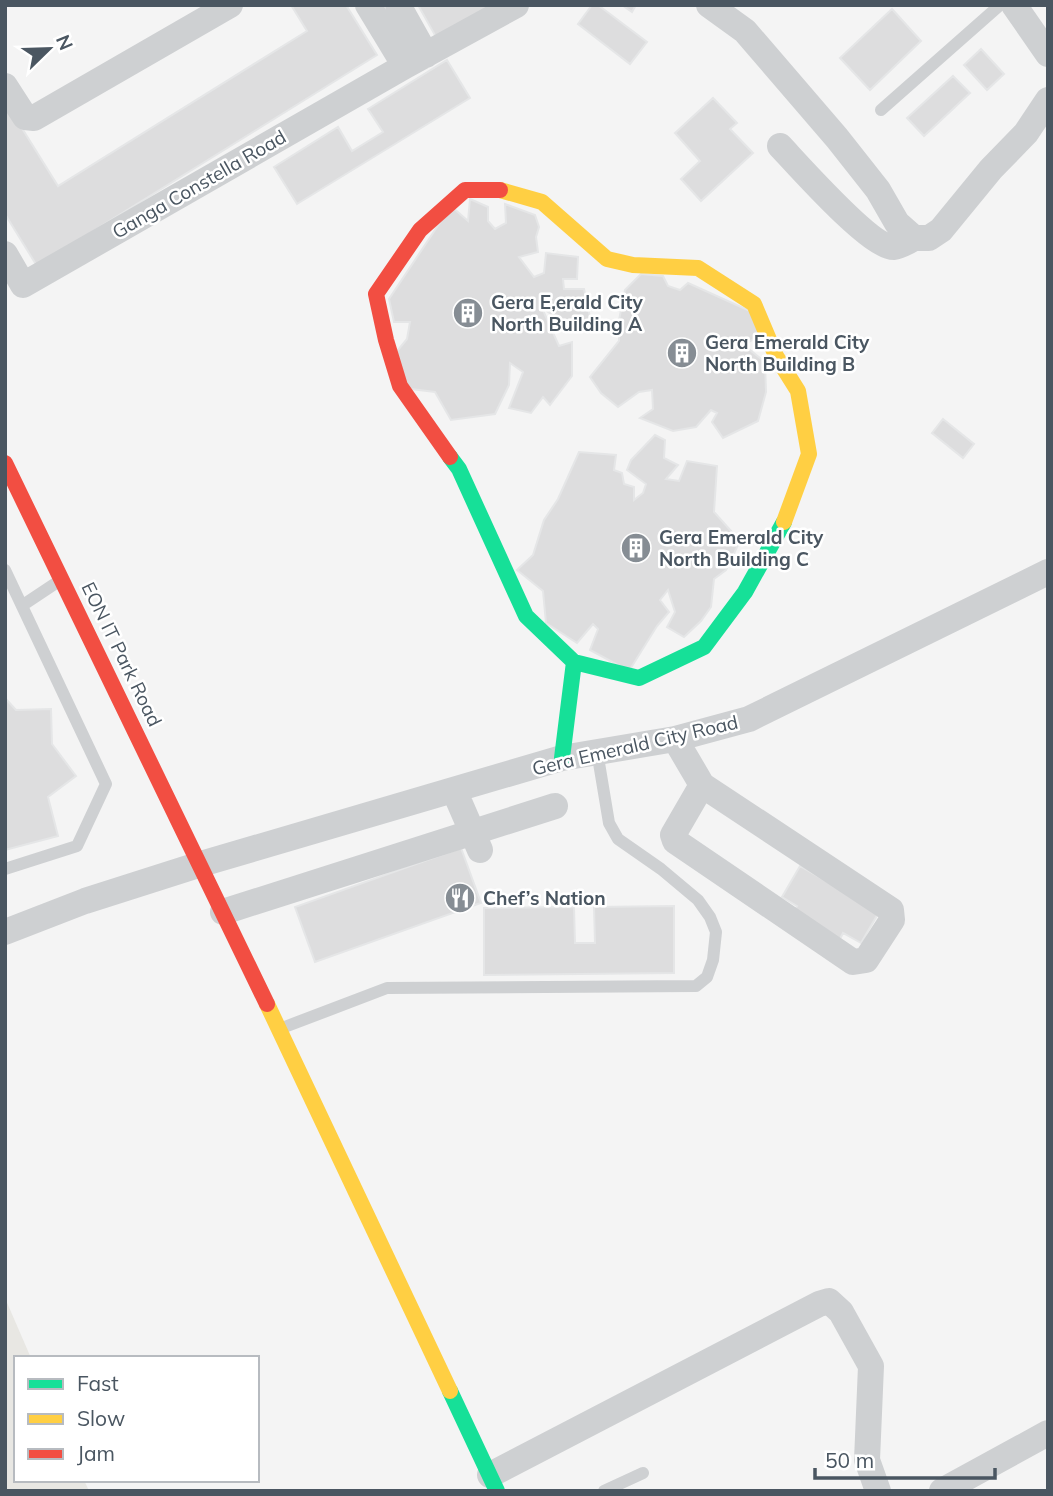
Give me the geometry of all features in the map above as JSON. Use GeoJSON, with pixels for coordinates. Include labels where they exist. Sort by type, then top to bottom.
{"type":"FeatureCollection","features":[{"type":"Feature","properties":{"kind":"street"},"geometry":{"type":"LineString","coordinates":[[5,86],[25,117],[34,118],[230,5]]}},
{"type":"Feature","properties":{"kind":"street"},"geometry":{"type":"LineString","coordinates":[[368,5],[415,60]]}},
{"type":"Feature","properties":{"kind":"street"},"geometry":{"type":"LineString","coordinates":[[398,5],[415,60]]}},
{"type":"Feature","properties":{"kind":"street","name":"Ganga Constella Road"},"geometry":{"type":"LineString","coordinates":[[5,254],[23,285],[516,5]]}},
{"type":"Feature","properties":{"kind":"street"},"geometry":{"type":"LineString","coordinates":[[709,5],[745,31],[837,138],[877,190],[897,223],[914,238]]}},
{"type":"Feature","properties":{"kind":"street"},"geometry":{"type":"LineString","coordinates":[[1014,5],[1048,54]]}},
{"type":"Feature","properties":{"kind":"street"},"geometry":{"type":"LineString","coordinates":[[780,146],[855,223],[884,245],[894,247],[914,238],[929,239],[941,230],[990,169],[1026,133],[1048,100]]}},
{"type":"Feature","properties":{"kind":"street"},"geometry":{"type":"LineString","coordinates":[[465,190],[500,190],[542,202],[607,259],[634,265],[698,268],[754,304],[776,356],[798,391],[809,454],[782,530],[745,592],[704,646],[639,678],[574,662],[526,616],[458,469],[400,386],[386,340],[376,294],[421,230],[465,190]]}},
{"type":"Feature","properties":{"kind":"street","name":"EON IT Park Road"},"geometry":{"type":"LineString","coordinates":[[5,463],[201,863],[493,1483]]}},
{"type":"Feature","properties":{"kind":"street","name":"Gera Emerald City Road"},"geometry":{"type":"LineString","coordinates":[[5,932],[85,901],[201,863],[562,758],[675,739],[749,719],[1048,572]]}},
{"type":"Feature","properties":{"kind":"street"},"geometry":{"type":"LineString","coordinates":[[562,758],[574,662]]}},
{"type":"Feature","properties":{"kind":"street"},"geometry":{"type":"LineString","coordinates":[[675,739],[702,785],[891,910],[892,920],[866,960],[853,962],[675,841],[673,835],[702,785]]}},
{"type":"Feature","properties":{"kind":"street"},"geometry":{"type":"LineString","coordinates":[[454,790],[476,841]]}},
{"type":"Feature","properties":{"kind":"street"},"geometry":{"type":"LineString","coordinates":[[223,912],[476,841],[555,806]]}},
{"type":"Feature","properties":{"kind":"street"},"geometry":{"type":"LineString","coordinates":[[493,1483],[819,1304],[829,1301],[841,1312],[871,1366],[867,1460],[878,1491]]}},
{"type":"Feature","properties":{"kind":"street"},"geometry":{"type":"LineString","coordinates":[[942,1491],[1048,1433]]}},
{"type":"Feature","properties":{"kind":"lane"},"geometry":{"type":"LineString","coordinates":[[881,110],[1000,5]]}},
{"type":"Feature","properties":{"kind":"lane"},"geometry":{"type":"LineString","coordinates":[[5,570],[106,784],[78,846],[5,869]]}},
{"type":"Feature","properties":{"kind":"lane"},"geometry":{"type":"LineString","coordinates":[[23,605],[62,579]]}},
{"type":"Feature","properties":{"kind":"lane"},"geometry":{"type":"LineString","coordinates":[[279,1029],[387,988],[696,986],[707,977],[713,960],[716,932],[710,917],[698,900],[661,869],[618,839],[609,823],[597,751]]}},
{"type":"Feature","properties":{"kind":"lane"},"geometry":{"type":"LineString","coordinates":[[604,1491],[643,1473]]}},
{"type":"Feature","properties":{"kind":"shaded area"},"geometry":{"type":"Polygon","coordinates":[[[5,1298],[30,1356],[14,1356],[14,1482],[85,1482],[89,1491],[5,1491],[5,1298]]]}},
{"type":"Feature","properties":{"kind":"building"},"geometry":{"type":"Polygon","coordinates":[[[291,5],[346,5],[377,55],[37,266],[5,214],[5,101],[58,186],[307,31],[291,5]]]}},
{"type":"Feature","properties":{"kind":"building"},"geometry":{"type":"Polygon","coordinates":[[[418,5],[492,5],[436,37],[418,5]]]}},
{"type":"Feature","properties":{"kind":"building"},"geometry":{"type":"Polygon","coordinates":[[[592,5],[598,5],[647,42],[630,64],[578,24],[592,5]]]}},
{"type":"Feature","properties":{"kind":"building"},"geometry":{"type":"Polygon","coordinates":[[[622,5],[636,5],[632,12],[622,5]]]}},
{"type":"Feature","properties":{"kind":"building"},"geometry":{"type":"Polygon","coordinates":[[[892,9],[921,41],[870,90],[840,58],[892,9]]]}},
{"type":"Feature","properties":{"kind":"building"},"geometry":{"type":"Polygon","coordinates":[[[981,49],[1004,74],[987,90],[964,65],[981,49]]]}},
{"type":"Feature","properties":{"kind":"building"},"geometry":{"type":"Polygon","coordinates":[[[447,60],[470,98],[297,204],[274,167],[338,127],[352,151],[383,132],[368,109],[447,60]]]}},
{"type":"Feature","properties":{"kind":"building"},"geometry":{"type":"Polygon","coordinates":[[[953,76],[970,93],[924,136],[907,118],[953,76]]]}},
{"type":"Feature","properties":{"kind":"building"},"geometry":{"type":"Polygon","coordinates":[[[713,98],[737,123],[730,129],[753,153],[701,201],[681,179],[700,161],[675,133],[713,98]]]}},
{"type":"Feature","properties":{"kind":"building","name":"Gera E,erald City North Building A"},"geometry":{"type":"Polygon","coordinates":[[[470,199],[488,207],[488,221],[495,229],[506,223],[505,204],[535,215],[539,227],[536,237],[538,252],[519,257],[534,277],[544,273],[546,253],[578,257],[577,279],[563,279],[564,289],[584,289],[591,322],[563,326],[557,318],[542,308],[559,346],[572,342],[572,376],[550,405],[543,397],[531,413],[509,408],[523,372],[510,363],[509,385],[495,414],[451,420],[435,392],[403,388],[393,356],[407,339],[410,322],[394,322],[389,299],[451,206],[468,221],[470,199]]]}},
{"type":"Feature","properties":{"kind":"building","name":"Gera Emerald City North Building B"},"geometry":{"type":"Polygon","coordinates":[[[641,274],[663,276],[668,286],[680,290],[688,283],[750,311],[760,335],[744,345],[765,362],[766,392],[758,421],[723,438],[712,422],[717,413],[711,410],[696,427],[673,431],[640,418],[653,409],[652,390],[639,392],[618,407],[601,393],[590,377],[619,341],[619,320],[625,290],[641,274]]]}},
{"type":"Feature","properties":{"kind":"building"},"geometry":{"type":"Polygon","coordinates":[[[943,419],[974,444],[963,458],[932,433],[943,419]]]}},
{"type":"Feature","properties":{"kind":"building","name":"Gera Emerald City North Building C"},"geometry":{"type":"Polygon","coordinates":[[[655,435],[665,440],[664,458],[678,465],[666,479],[679,481],[687,461],[717,466],[714,512],[740,541],[726,570],[714,579],[711,607],[684,637],[667,627],[675,612],[668,590],[660,600],[669,612],[629,671],[590,650],[598,629],[593,624],[577,643],[546,623],[543,591],[517,570],[533,555],[544,520],[558,499],[579,452],[616,455],[614,470],[622,473],[624,484],[634,487],[634,500],[643,493],[646,484],[627,470],[631,460],[655,435]]]}},
{"type":"Feature","properties":{"kind":"building"},"geometry":{"type":"Polygon","coordinates":[[[5,698],[16,710],[51,709],[52,744],[76,776],[48,797],[58,836],[5,850],[5,698]]]}},
{"type":"Feature","properties":{"kind":"building"},"geometry":{"type":"Polygon","coordinates":[[[461,848],[481,903],[315,962],[295,907],[461,848]]]}},
{"type":"Feature","properties":{"kind":"building"},"geometry":{"type":"Polygon","coordinates":[[[800,866],[879,912],[861,943],[843,933],[838,943],[791,916],[797,906],[782,897],[800,866]]]}},
{"type":"Feature","properties":{"kind":"building"},"geometry":{"type":"Polygon","coordinates":[[[674,906],[674,973],[484,975],[484,908],[574,907],[575,943],[595,943],[594,907],[674,906]]]}},
{"type":"Feature","properties":{"kind":"traffic: fast"},"geometry":{"type":"LineString","coordinates":[[450,457],[459,469],[526,616],[574,662]]}},
{"type":"Feature","properties":{"kind":"traffic: fast"},"geometry":{"type":"LineString","coordinates":[[562,758],[574,662],[639,678],[704,647],[745,592],[784,522]]}},
{"type":"Feature","properties":{"kind":"traffic: fast"},"geometry":{"type":"LineString","coordinates":[[450,1391],[497,1491]]}},
{"type":"Feature","properties":{"kind":"traffic: slow"},"geometry":{"type":"LineString","coordinates":[[500,190],[542,202],[607,259],[633,265],[698,268],[754,304],[776,356],[798,391],[809,454],[784,522]]}},
{"type":"Feature","properties":{"kind":"traffic: slow"},"geometry":{"type":"LineString","coordinates":[[267,1004],[450,1391]]}},
{"type":"Feature","properties":{"kind":"traffic: jam"},"geometry":{"type":"LineString","coordinates":[[450,457],[400,386],[376,294],[420,230],[465,190],[500,190]]}},
{"type":"Feature","properties":{"kind":"traffic: jam"},"geometry":{"type":"LineString","coordinates":[[5,463],[267,1004]]}},
{"type":"Feature","properties":{"kind":"place","name":"Gera E,erald City North Building A"},"geometry":{"type":"Point","coordinates":[468,313]}},
{"type":"Feature","properties":{"kind":"place","name":"Gera Emerald City North Building B"},"geometry":{"type":"Point","coordinates":[682,353]}},
{"type":"Feature","properties":{"kind":"place","name":"Gera Emerald City North Building C"},"geometry":{"type":"Point","coordinates":[636,548]}},
{"type":"Feature","properties":{"kind":"place","name":"Chef’s Nation"},"geometry":{"type":"Point","coordinates":[460,898]}}]}
